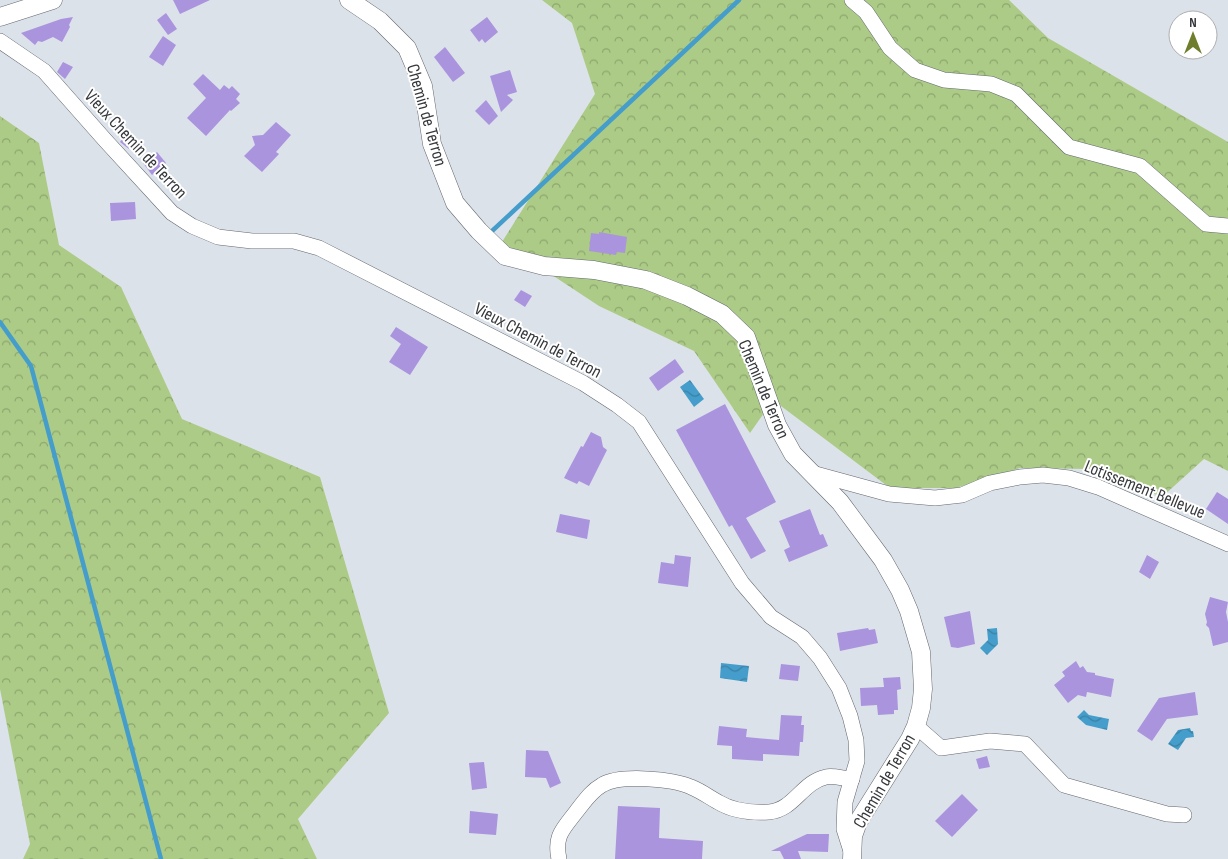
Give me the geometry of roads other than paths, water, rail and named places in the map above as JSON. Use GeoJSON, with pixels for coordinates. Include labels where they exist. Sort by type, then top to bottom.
{"type":"FeatureCollection","features":[{"type":"Feature","properties":{"kind":"street"},"geometry":{"type":"LineString","coordinates":[[0,17],[53,0]]}},
{"type":"Feature","properties":{"kind":"street","name":"Chemin de Terron"},"geometry":{"type":"LineString","coordinates":[[349,0],[380,21],[407,48],[423,86],[432,144],[455,203],[479,231],[504,256],[544,266],[594,270],[646,280],[687,296],[722,314],[746,337],[777,425],[793,454],[840,502],[883,560],[909,610],[920,652],[924,689],[916,726],[910,739],[858,822],[853,836],[852,856]]}},
{"type":"Feature","properties":{"kind":"street"},"geometry":{"type":"LineString","coordinates":[[852,0],[866,12],[890,48],[916,70],[944,80],[991,84],[1016,94],[1069,147],[1140,166],[1206,224],[1228,226]]}},
{"type":"Feature","properties":{"kind":"street","name":"Vieux Chemin de Terron"},"geometry":{"type":"LineString","coordinates":[[0,41],[44,70],[104,140],[172,213],[192,226],[218,237],[252,241],[294,241],[319,248],[583,383],[639,422],[742,583],[771,617],[802,637],[820,658],[839,688],[850,716],[856,740],[857,761],[845,802],[844,829],[852,856]]}},
{"type":"Feature","properties":{"kind":"street","name":"Lotissement Bellevue"},"geometry":{"type":"LineString","coordinates":[[812,473],[889,494],[935,498],[962,495],[990,483],[1020,477],[1043,475],[1069,478],[1098,487],[1228,544]]}},
{"type":"Feature","properties":{"kind":"street"},"geometry":{"type":"LineString","coordinates":[[916,726],[941,748],[990,742],[1025,744],[1064,785],[1167,814],[1184,815]]}},
{"type":"Feature","properties":{"kind":"street"},"geometry":{"type":"LineString","coordinates":[[559,859],[558,836],[593,791],[604,783],[631,778],[684,784],[720,804],[738,810],[771,812],[789,805],[805,788],[826,777],[852,780]]}},
{"type":"Feature","properties":{"kind":"water"},"geometry":{"type":"Polygon","coordinates":[[[690,380],[704,399],[694,407],[680,387],[690,380]]]}},
{"type":"Feature","properties":{"kind":"water"},"geometry":{"type":"Polygon","coordinates":[[[997,628],[998,644],[987,655],[980,648],[988,640],[987,629],[997,628]]]}},
{"type":"Feature","properties":{"kind":"water"},"geometry":{"type":"Polygon","coordinates":[[[721,663],[749,666],[747,682],[720,678],[721,663]]]}},
{"type":"Feature","properties":{"kind":"water"},"geometry":{"type":"Polygon","coordinates":[[[1084,710],[1089,715],[1109,719],[1107,730],[1086,725],[1077,717],[1084,710]]]}},
{"type":"Feature","properties":{"kind":"water"},"geometry":{"type":"Polygon","coordinates":[[[1190,728],[1193,731],[1194,737],[1186,738],[1178,750],[1168,744],[1178,730],[1190,728]]]}},
{"type":"Feature","properties":{"kind":"waterway"},"geometry":{"type":"LineString","coordinates":[[491,232],[739,0]]}},
{"type":"Feature","properties":{"kind":"waterway"},"geometry":{"type":"LineString","coordinates":[[0,322],[31,366],[161,859]]}}]}
